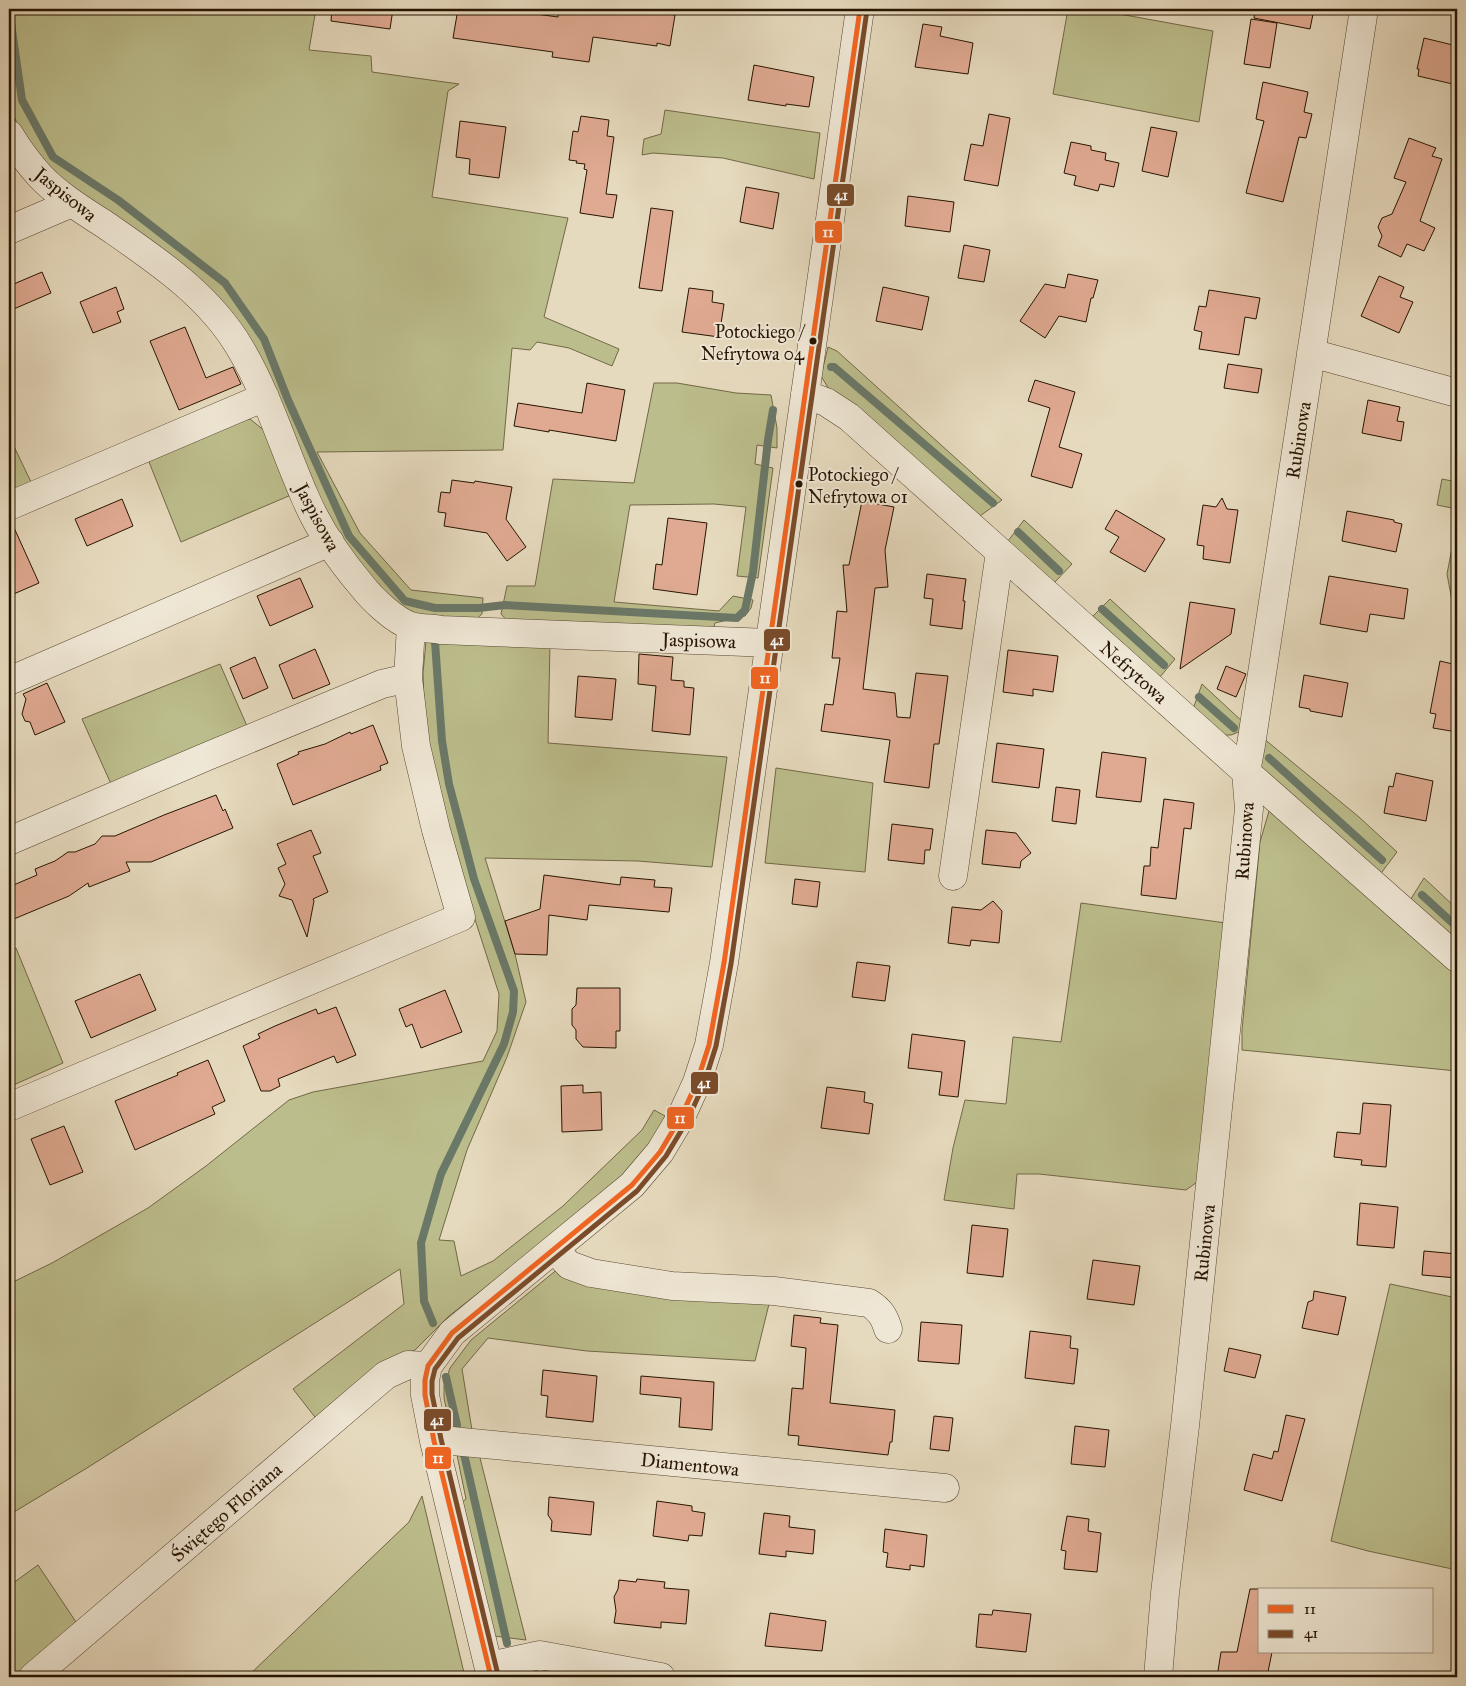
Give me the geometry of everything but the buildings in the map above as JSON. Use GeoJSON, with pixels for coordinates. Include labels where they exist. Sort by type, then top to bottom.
{"type":"FeatureCollection","features":[{"type":"Feature","properties":{"kind":"street"},"geometry":{"type":"LineString","coordinates":[[661,1677],[540,1655],[490,1671],[434,1441],[425,1395],[425,1380],[428,1366],[452,1333],[632,1186],[660,1152],[681,1117],[697,1082],[709,1044],[722,971],[860,9]]}},
{"type":"Feature","properties":{"kind":"street","name":"Rubinowa"},"geometry":{"type":"LineString","coordinates":[[1158,1677],[1165,1593],[1185,1426],[1248,809],[1246,772],[1252,745],[1364,9]]}},
{"type":"Feature","properties":{"kind":"street","name":"Jaspisowa"},"geometry":{"type":"LineString","coordinates":[[9,134],[22,156],[41,178],[72,203],[157,260],[194,292],[218,317],[240,347],[265,398],[305,498],[342,562],[382,608],[411,626],[441,630],[769,643]]}},
{"type":"Feature","properties":{"kind":"street"},"geometry":{"type":"LineString","coordinates":[[9,230],[72,203]]}},
{"type":"Feature","properties":{"kind":"street"},"geometry":{"type":"LineString","coordinates":[[1311,353],[1457,393]]}},
{"type":"Feature","properties":{"kind":"street","name":"Nefrytowa"},"geometry":{"type":"LineString","coordinates":[[805,394],[826,402],[849,416],[1246,772],[1457,958]]}},
{"type":"Feature","properties":{"kind":"street"},"geometry":{"type":"LineString","coordinates":[[9,506],[265,398]]}},
{"type":"Feature","properties":{"kind":"street"},"geometry":{"type":"LineString","coordinates":[[9,681],[330,542]]}},
{"type":"Feature","properties":{"kind":"street"},"geometry":{"type":"LineString","coordinates":[[953,876],[1000,552]]}},
{"type":"Feature","properties":{"kind":"street"},"geometry":{"type":"LineString","coordinates":[[9,1107],[462,917],[436,830],[416,746],[408,678],[411,626]]}},
{"type":"Feature","properties":{"kind":"street"},"geometry":{"type":"LineString","coordinates":[[9,841],[382,684],[408,678]]}},
{"type":"Feature","properties":{"kind":"street"},"geometry":{"type":"LineString","coordinates":[[554,1249],[569,1266],[591,1273],[672,1286],[774,1292],[869,1303],[885,1316],[888,1328]]}},
{"type":"Feature","properties":{"kind":"street","name":"Świętego Floriana"},"geometry":{"type":"LineString","coordinates":[[33,1677],[386,1375],[408,1365],[428,1366]]}},
{"type":"Feature","properties":{"kind":"street","name":"Diamentowa"},"geometry":{"type":"LineString","coordinates":[[434,1441],[462,1442],[945,1488]]}},
{"type":"Feature","properties":{"kind":"green space"},"geometry":{"type":"Polygon","coordinates":[[[9,9],[316,9],[309,50],[371,56],[372,72],[459,84],[448,91],[432,197],[568,218],[544,317],[619,349],[612,366],[569,348],[537,342],[530,350],[512,348],[503,450],[317,452],[360,533],[411,590],[483,598],[482,614],[472,623],[449,622],[400,610],[341,544],[297,453],[255,350],[48,175],[23,137],[10,107],[9,9]]]}},
{"type":"Feature","properties":{"kind":"green space"},"geometry":{"type":"Polygon","coordinates":[[[1068,9],[1092,9],[1213,31],[1199,122],[1053,94],[1068,9]]]}},
{"type":"Feature","properties":{"kind":"green space"},"geometry":{"type":"Polygon","coordinates":[[[665,110],[820,133],[814,179],[723,158],[653,153],[642,155],[644,139],[661,134],[665,110]]]}},
{"type":"Feature","properties":{"kind":"green space"},"geometry":{"type":"Polygon","coordinates":[[[828,347],[837,351],[1002,500],[980,516],[833,396],[821,376],[828,347]]]}},
{"type":"Feature","properties":{"kind":"green space"},"geometry":{"type":"Polygon","coordinates":[[[654,383],[677,383],[736,393],[771,395],[777,428],[777,448],[757,445],[755,464],[773,468],[758,578],[737,576],[746,507],[714,504],[630,505],[614,602],[719,611],[733,596],[753,600],[751,608],[745,616],[715,623],[713,630],[511,625],[501,614],[507,586],[535,586],[553,479],[634,483],[654,383]]]}},
{"type":"Feature","properties":{"kind":"green space"},"geometry":{"type":"Polygon","coordinates":[[[250,419],[266,432],[291,495],[181,542],[147,457],[225,423],[250,419]]]}},
{"type":"Feature","properties":{"kind":"green space"},"geometry":{"type":"Polygon","coordinates":[[[9,436],[32,484],[9,494],[9,436]]]}},
{"type":"Feature","properties":{"kind":"green space"},"geometry":{"type":"Polygon","coordinates":[[[1442,479],[1457,482],[1457,509],[1437,505],[1442,479]]]}},
{"type":"Feature","properties":{"kind":"green space"},"geometry":{"type":"Polygon","coordinates":[[[1024,520],[1072,564],[1054,583],[1008,541],[1024,520]]]}},
{"type":"Feature","properties":{"kind":"green space"},"geometry":{"type":"Polygon","coordinates":[[[1457,522],[1457,627],[1447,574],[1457,522]]]}},
{"type":"Feature","properties":{"kind":"green space"},"geometry":{"type":"Polygon","coordinates":[[[1110,599],[1175,659],[1160,677],[1093,616],[1110,599]]]}},
{"type":"Feature","properties":{"kind":"green space"},"geometry":{"type":"Polygon","coordinates":[[[426,641],[550,642],[548,743],[727,757],[712,867],[638,861],[485,858],[515,954],[526,1002],[507,1057],[467,1150],[439,1240],[454,1241],[461,1276],[493,1261],[563,1206],[642,1130],[654,1110],[667,1117],[643,1159],[588,1207],[449,1316],[415,1350],[383,1364],[318,1421],[293,1389],[404,1304],[400,1269],[87,1468],[9,1515],[9,1284],[52,1263],[148,1208],[206,1166],[289,1100],[313,1092],[483,1061],[497,1031],[499,994],[453,851],[425,732],[423,673],[426,641]]]}},
{"type":"Feature","properties":{"kind":"green space"},"geometry":{"type":"Polygon","coordinates":[[[220,664],[247,726],[111,784],[82,719],[220,664]]]}},
{"type":"Feature","properties":{"kind":"green space"},"geometry":{"type":"Polygon","coordinates":[[[1202,684],[1244,723],[1246,729],[1231,735],[1217,735],[1193,709],[1202,684]]]}},
{"type":"Feature","properties":{"kind":"green space"},"geometry":{"type":"Polygon","coordinates":[[[1263,738],[1359,817],[1397,852],[1379,876],[1259,772],[1263,738]]]}},
{"type":"Feature","properties":{"kind":"green space"},"geometry":{"type":"Polygon","coordinates":[[[776,768],[873,783],[865,872],[765,863],[776,768]]]}},
{"type":"Feature","properties":{"kind":"green space"},"geometry":{"type":"Polygon","coordinates":[[[1269,811],[1457,972],[1457,1071],[1242,1050],[1242,1030],[1260,842],[1269,811]]]}},
{"type":"Feature","properties":{"kind":"green space"},"geometry":{"type":"Polygon","coordinates":[[[1424,878],[1457,909],[1457,945],[1407,905],[1424,878]]]}},
{"type":"Feature","properties":{"kind":"green space"},"geometry":{"type":"Polygon","coordinates":[[[1081,903],[1226,923],[1200,1180],[1186,1190],[1039,1174],[1017,1174],[1014,1209],[944,1200],[953,1148],[965,1100],[1006,1104],[1013,1037],[1061,1042],[1081,903]]]}},
{"type":"Feature","properties":{"kind":"green space"},"geometry":{"type":"Polygon","coordinates":[[[16,948],[63,1063],[9,1087],[9,951],[16,948]]]}},
{"type":"Feature","properties":{"kind":"green space"},"geometry":{"type":"Polygon","coordinates":[[[559,1268],[770,1300],[755,1361],[587,1351],[488,1338],[462,1369],[472,1430],[450,1427],[444,1398],[444,1386],[450,1368],[471,1340],[559,1268]]]}},
{"type":"Feature","properties":{"kind":"green space"},"geometry":{"type":"Polygon","coordinates":[[[1390,1284],[1457,1298],[1457,1570],[1331,1541],[1390,1284]]]}},
{"type":"Feature","properties":{"kind":"green space"},"geometry":{"type":"Polygon","coordinates":[[[476,1451],[479,1454],[526,1640],[494,1636],[461,1503],[466,1499],[457,1455],[476,1451]]]}},
{"type":"Feature","properties":{"kind":"green space"},"geometry":{"type":"Polygon","coordinates":[[[422,1496],[465,1677],[247,1677],[409,1522],[422,1496]]]}},
{"type":"Feature","properties":{"kind":"green space"},"geometry":{"type":"Polygon","coordinates":[[[38,1565],[80,1628],[21,1677],[9,1677],[9,1586],[38,1565]]]}},
{"type":"Feature","properties":{"kind":"waterway"},"geometry":{"type":"LineString","coordinates":[[9,9],[22,100],[53,157],[118,200],[225,283],[264,339],[288,400],[349,536],[405,601],[435,608],[479,608],[505,605],[737,618],[745,610],[753,572],[773,410]]}},
{"type":"Feature","properties":{"kind":"waterway"},"geometry":{"type":"LineString","coordinates":[[831,367],[834,367],[993,503]]}},
{"type":"Feature","properties":{"kind":"waterway"},"geometry":{"type":"LineString","coordinates":[[1018,532],[1059,571]]}},
{"type":"Feature","properties":{"kind":"waterway"},"geometry":{"type":"LineString","coordinates":[[1102,609],[1164,665]]}},
{"type":"Feature","properties":{"kind":"waterway"},"geometry":{"type":"LineString","coordinates":[[433,1323],[424,1301],[421,1243],[441,1174],[504,1044],[513,1012],[514,991],[474,879],[449,784],[442,741],[435,642]]}},
{"type":"Feature","properties":{"kind":"waterway"},"geometry":{"type":"LineString","coordinates":[[1199,697],[1234,728]]}},
{"type":"Feature","properties":{"kind":"waterway"},"geometry":{"type":"LineString","coordinates":[[1269,758],[1382,860]]}},
{"type":"Feature","properties":{"kind":"waterway"},"geometry":{"type":"LineString","coordinates":[[1422,895],[1457,927]]}},
{"type":"Feature","properties":{"kind":"waterway"},"geometry":{"type":"LineString","coordinates":[[446,1377],[457,1425]]}},
{"type":"Feature","properties":{"kind":"waterway"},"geometry":{"type":"LineString","coordinates":[[464,1454],[507,1643]]}},
{"type":"Feature","properties":{"kind":"transit line","name":"11"},"geometry":{"type":"LineString","coordinates":[[491,1677],[434,1441],[425,1395],[425,1380],[428,1366],[452,1333],[632,1185],[660,1152],[681,1117],[697,1082],[709,1045],[724,963],[860,9]]}},
{"type":"Feature","properties":{"kind":"transit line","name":"41"},"geometry":{"type":"LineString","coordinates":[[498,1675],[441,1439],[432,1394],[432,1381],[435,1369],[458,1338],[637,1191],[666,1156],[687,1121],[704,1084],[716,1046],[731,964],[867,10]]}},
{"type":"Feature","properties":{"kind":"place","name":"Potockiego / Nefrytowa 04"},"geometry":{"type":"Point","coordinates":[813,341]}},
{"type":"Feature","properties":{"kind":"place","name":"Potockiego / Nefrytowa 01"},"geometry":{"type":"Point","coordinates":[799,484]}}]}
